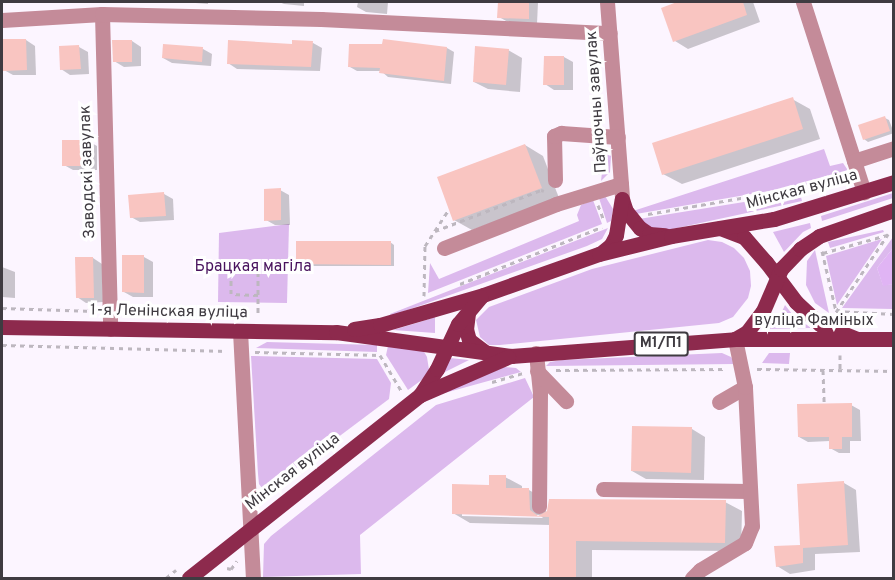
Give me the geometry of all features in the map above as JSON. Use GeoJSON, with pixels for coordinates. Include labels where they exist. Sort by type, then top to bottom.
{"type":"FeatureCollection","features":[{"type":"Feature","properties":{"kind":"main road","name":"Мінская вуліца"},"geometry":{"type":"LineString","coordinates":[[720,228],[774,219],[894,182]]}},
{"type":"Feature","properties":{"kind":"main road"},"geometry":{"type":"LineString","coordinates":[[599,254],[611,245],[625,219],[621,200]]}},
{"type":"Feature","properties":{"kind":"main road"},"geometry":{"type":"LineString","coordinates":[[735,339],[747,332],[763,311],[788,260],[819,236],[894,210]]}},
{"type":"Feature","properties":{"kind":"main road"},"geometry":{"type":"LineString","coordinates":[[625,219],[649,234],[671,236]]}},
{"type":"Feature","properties":{"kind":"main road"},"geometry":{"type":"LineString","coordinates":[[720,228],[744,237],[796,302],[820,324],[839,336]]}},
{"type":"Feature","properties":{"kind":"main road","name":"М1/П1"},"geometry":{"type":"LineString","coordinates":[[420,395],[437,369],[445,347],[469,310],[483,295],[599,254],[671,236],[720,228]]}},
{"type":"Feature","properties":{"kind":"main road"},"geometry":{"type":"LineString","coordinates":[[336,332],[380,325],[483,295]]}},
{"type":"Feature","properties":{"kind":"main road"},"geometry":{"type":"LineString","coordinates":[[469,310],[466,329],[469,340],[487,354]]}},
{"type":"Feature","properties":{"kind":"main road","name":"1-я Ленінская вуліца"},"geometry":{"type":"LineString","coordinates":[[2,327],[336,332]]}},
{"type":"Feature","properties":{"kind":"main road"},"geometry":{"type":"LineString","coordinates":[[336,332],[511,356]]}},
{"type":"Feature","properties":{"kind":"main road","name":"вуліца Фаміных"},"geometry":{"type":"LineString","coordinates":[[735,339],[839,336],[857,339],[894,339]]}},
{"type":"Feature","properties":{"kind":"main road","name":"М1/П1"},"geometry":{"type":"LineString","coordinates":[[420,395],[511,356],[735,339]]}},
{"type":"Feature","properties":{"kind":"main road","name":"Мінская вуліца"},"geometry":{"type":"LineString","coordinates":[[189,579],[252,526],[420,395]]}},
{"type":"Feature","properties":{"kind":"street","name":"Паўночны завулак"},"geometry":{"type":"LineString","coordinates":[[607,2],[610,33],[611,136],[621,184],[621,200]]}},
{"type":"Feature","properties":{"kind":"street"},"geometry":{"type":"LineString","coordinates":[[803,2],[864,192]]}},
{"type":"Feature","properties":{"kind":"street"},"geometry":{"type":"LineString","coordinates":[[2,20],[102,14],[321,19],[610,33]]}},
{"type":"Feature","properties":{"kind":"street","name":"Заводскі завулак"},"geometry":{"type":"LineString","coordinates":[[102,14],[110,329]]}},
{"type":"Feature","properties":{"kind":"street"},"geometry":{"type":"LineString","coordinates":[[555,180],[554,136],[561,133],[611,136]]}},
{"type":"Feature","properties":{"kind":"street"},"geometry":{"type":"LineString","coordinates":[[854,161],[894,148]]}},
{"type":"Feature","properties":{"kind":"street"},"geometry":{"type":"LineString","coordinates":[[444,248],[556,204],[621,184]]}},
{"type":"Feature","properties":{"kind":"street"},"geometry":{"type":"LineString","coordinates":[[240,331],[253,579]]}},
{"type":"Feature","properties":{"kind":"street"},"geometry":{"type":"LineString","coordinates":[[692,579],[700,570],[745,543],[752,526],[745,387],[735,339]]}},
{"type":"Feature","properties":{"kind":"street"},"geometry":{"type":"LineString","coordinates":[[536,353],[539,506]]}},
{"type":"Feature","properties":{"kind":"street"},"geometry":{"type":"LineString","coordinates":[[537,371],[566,401]]}},
{"type":"Feature","properties":{"kind":"street"},"geometry":{"type":"LineString","coordinates":[[719,402],[745,387]]}},
{"type":"Feature","properties":{"kind":"street"},"geometry":{"type":"LineString","coordinates":[[603,489],[750,491]]}},
{"type":"Feature","properties":{"kind":"path"},"geometry":{"type":"LineString","coordinates":[[597,180],[611,136]]}},
{"type":"Feature","properties":{"kind":"path"},"geometry":{"type":"LineString","coordinates":[[455,286],[625,219],[858,177]]}},
{"type":"Feature","properties":{"kind":"path"},"geometry":{"type":"LineString","coordinates":[[822,253],[894,233]]}},
{"type":"Feature","properties":{"kind":"path"},"geometry":{"type":"LineString","coordinates":[[836,311],[888,234]]}},
{"type":"Feature","properties":{"kind":"path"},"geometry":{"type":"LineString","coordinates":[[819,236],[836,311],[840,370]]}},
{"type":"Feature","properties":{"kind":"path"},"geometry":{"type":"LineString","coordinates":[[258,296],[231,294],[231,262],[258,263],[258,296],[258,316]]}},
{"type":"Feature","properties":{"kind":"path"},"geometry":{"type":"LineString","coordinates":[[416,302],[434,294]]}},
{"type":"Feature","properties":{"kind":"path"},"geometry":{"type":"LineString","coordinates":[[836,311],[894,314]]}},
{"type":"Feature","properties":{"kind":"path"},"geometry":{"type":"LineString","coordinates":[[248,315],[269,316]]}},
{"type":"Feature","properties":{"kind":"path"},"geometry":{"type":"LineString","coordinates":[[2,345],[380,355],[402,392]]}},
{"type":"Feature","properties":{"kind":"path"},"geometry":{"type":"LineString","coordinates":[[488,384],[537,371],[742,369],[894,371]]}},
{"type":"Feature","properties":{"kind":"path"},"geometry":{"type":"LineString","coordinates":[[823,370],[824,404]]}},
{"type":"Feature","properties":{"kind":"green space"},"geometry":{"type":"Polygon","coordinates":[[[605,145],[611,156],[610,172],[601,181],[605,145]]]}},
{"type":"Feature","properties":{"kind":"green space"},"geometry":{"type":"Polygon","coordinates":[[[824,149],[830,166],[843,163],[847,169],[846,174],[809,184],[636,214],[633,211],[824,149]]]}},
{"type":"Feature","properties":{"kind":"green space"},"geometry":{"type":"Polygon","coordinates":[[[800,193],[802,201],[668,230],[651,228],[639,219],[800,193]]]}},
{"type":"Feature","properties":{"kind":"green space"},"geometry":{"type":"Polygon","coordinates":[[[893,193],[893,198],[822,221],[821,216],[893,193]]]}},
{"type":"Feature","properties":{"kind":"green space"},"geometry":{"type":"Polygon","coordinates":[[[605,196],[613,209],[611,221],[607,223],[599,198],[605,196]]]}},
{"type":"Feature","properties":{"kind":"green space"},"geometry":{"type":"Polygon","coordinates":[[[593,200],[602,224],[428,293],[430,263],[439,279],[579,221],[577,215],[581,205],[593,200]]]}},
{"type":"Feature","properties":{"kind":"green space"},"geometry":{"type":"Polygon","coordinates":[[[810,223],[811,228],[803,232],[784,252],[773,232],[810,223]]]}},
{"type":"Feature","properties":{"kind":"green space","name":"Брацкая магіла"},"geometry":{"type":"Polygon","coordinates":[[[289,224],[287,303],[218,302],[219,233],[289,224]]]}},
{"type":"Feature","properties":{"kind":"green space"},"geometry":{"type":"Polygon","coordinates":[[[608,228],[602,239],[587,246],[391,316],[390,314],[608,228]]]}},
{"type":"Feature","properties":{"kind":"green space"},"geometry":{"type":"Polygon","coordinates":[[[883,230],[884,232],[830,248],[828,242],[883,230]]]}},
{"type":"Feature","properties":{"kind":"green space"},"geometry":{"type":"Polygon","coordinates":[[[893,237],[893,248],[877,268],[883,285],[893,284],[893,309],[842,308],[893,237]]]}},
{"type":"Feature","properties":{"kind":"green space"},"geometry":{"type":"Polygon","coordinates":[[[882,239],[837,305],[826,256],[882,239]]]}},
{"type":"Feature","properties":{"kind":"green space"},"geometry":{"type":"Polygon","coordinates":[[[708,240],[722,242],[734,248],[744,258],[750,271],[751,286],[748,298],[733,317],[719,323],[500,345],[489,345],[480,337],[476,320],[489,307],[592,269],[708,240]]]}},
{"type":"Feature","properties":{"kind":"green space"},"geometry":{"type":"Polygon","coordinates":[[[815,250],[829,313],[815,303],[806,285],[807,261],[815,250]]]}},
{"type":"Feature","properties":{"kind":"green space"},"geometry":{"type":"Polygon","coordinates":[[[785,305],[792,314],[811,328],[767,329],[779,318],[785,305]]]}},
{"type":"Feature","properties":{"kind":"green space"},"geometry":{"type":"Polygon","coordinates":[[[435,317],[435,333],[393,330],[420,322],[435,317]]]}},
{"type":"Feature","properties":{"kind":"green space"},"geometry":{"type":"Polygon","coordinates":[[[267,342],[377,345],[377,352],[256,348],[267,342]]]}},
{"type":"Feature","properties":{"kind":"green space"},"geometry":{"type":"Polygon","coordinates":[[[388,346],[423,350],[427,357],[429,370],[423,379],[408,390],[386,355],[388,346]]]}},
{"type":"Feature","properties":{"kind":"green space"},"geometry":{"type":"Polygon","coordinates":[[[722,353],[731,357],[735,364],[546,366],[550,362],[562,360],[722,353]]]}},
{"type":"Feature","properties":{"kind":"green space"},"geometry":{"type":"Polygon","coordinates":[[[769,353],[790,353],[789,364],[762,363],[769,353]]]}},
{"type":"Feature","properties":{"kind":"green space"},"geometry":{"type":"Polygon","coordinates":[[[251,356],[377,359],[391,383],[389,399],[265,492],[259,484],[251,356]]]}},
{"type":"Feature","properties":{"kind":"green space"},"geometry":{"type":"Polygon","coordinates":[[[450,358],[469,360],[443,373],[450,358]]]}},
{"type":"Feature","properties":{"kind":"green space"},"geometry":{"type":"Polygon","coordinates":[[[504,367],[516,368],[521,372],[441,394],[504,367]]]}},
{"type":"Feature","properties":{"kind":"green space"},"geometry":{"type":"Polygon","coordinates":[[[525,378],[534,397],[360,535],[361,574],[263,577],[264,544],[271,536],[436,405],[525,378]]]}},
{"type":"Feature","properties":{"kind":"shaded area"},"geometry":{"type":"Polygon","coordinates":[[[893,248],[893,284],[883,286],[877,268],[893,248]]]}},
{"type":"Feature","properties":{"kind":"building"},"geometry":{"type":"Polygon","coordinates":[[[498,2],[529,2],[529,19],[497,18],[498,2]]]}},
{"type":"Feature","properties":{"kind":"building"},"geometry":{"type":"Polygon","coordinates":[[[677,2],[743,2],[747,15],[673,42],[661,8],[677,2]]]}},
{"type":"Feature","properties":{"kind":"building"},"geometry":{"type":"Polygon","coordinates":[[[2,39],[26,39],[27,70],[3,71],[2,39]]]}},
{"type":"Feature","properties":{"kind":"building"},"geometry":{"type":"Polygon","coordinates":[[[383,39],[447,47],[444,81],[379,73],[380,68],[348,67],[349,44],[382,44],[383,39]]]}},
{"type":"Feature","properties":{"kind":"building"},"geometry":{"type":"Polygon","coordinates":[[[112,40],[132,40],[132,62],[113,62],[112,40]]]}},
{"type":"Feature","properties":{"kind":"building"},"geometry":{"type":"Polygon","coordinates":[[[228,40],[292,44],[292,40],[313,41],[311,67],[227,64],[228,40]]]}},
{"type":"Feature","properties":{"kind":"building"},"geometry":{"type":"Polygon","coordinates":[[[163,44],[203,47],[202,62],[162,58],[163,44]]]}},
{"type":"Feature","properties":{"kind":"building"},"geometry":{"type":"Polygon","coordinates":[[[79,45],[81,69],[60,70],[59,46],[79,45]]]}},
{"type":"Feature","properties":{"kind":"building"},"geometry":{"type":"Polygon","coordinates":[[[475,46],[509,49],[506,85],[473,82],[475,46]]]}},
{"type":"Feature","properties":{"kind":"building"},"geometry":{"type":"Polygon","coordinates":[[[544,56],[564,56],[564,85],[543,85],[544,56]]]}},
{"type":"Feature","properties":{"kind":"building"},"geometry":{"type":"Polygon","coordinates":[[[793,97],[803,129],[662,175],[652,143],[793,97]]]}},
{"type":"Feature","properties":{"kind":"building"},"geometry":{"type":"Polygon","coordinates":[[[885,116],[890,131],[863,140],[858,125],[885,116]]]}},
{"type":"Feature","properties":{"kind":"building"},"geometry":{"type":"Polygon","coordinates":[[[62,140],[88,140],[88,166],[62,166],[62,140]]]}},
{"type":"Feature","properties":{"kind":"building"},"geometry":{"type":"Polygon","coordinates":[[[525,144],[542,188],[453,221],[437,177],[525,144]]]}},
{"type":"Feature","properties":{"kind":"building"},"geometry":{"type":"Polygon","coordinates":[[[281,188],[281,220],[264,221],[264,189],[281,188]]]}},
{"type":"Feature","properties":{"kind":"building"},"geometry":{"type":"Polygon","coordinates":[[[164,192],[166,216],[130,218],[128,195],[164,192]]]}},
{"type":"Feature","properties":{"kind":"building"},"geometry":{"type":"Polygon","coordinates":[[[296,241],[391,241],[391,265],[296,264],[296,241]]]}},
{"type":"Feature","properties":{"kind":"building"},"geometry":{"type":"Polygon","coordinates":[[[122,255],[144,255],[144,293],[122,292],[122,255]]]}},
{"type":"Feature","properties":{"kind":"building"},"geometry":{"type":"Polygon","coordinates":[[[75,257],[93,257],[94,298],[76,298],[75,257]]]}},
{"type":"Feature","properties":{"kind":"building"},"geometry":{"type":"Polygon","coordinates":[[[852,403],[852,437],[842,437],[842,449],[829,449],[829,437],[798,437],[797,404],[852,403]]]}},
{"type":"Feature","properties":{"kind":"building"},"geometry":{"type":"Polygon","coordinates":[[[632,426],[692,427],[691,473],[631,471],[632,426]]]}},
{"type":"Feature","properties":{"kind":"building"},"geometry":{"type":"Polygon","coordinates":[[[489,475],[506,475],[506,488],[529,488],[530,510],[538,516],[547,511],[549,499],[726,500],[725,543],[576,541],[576,579],[549,579],[549,517],[452,514],[452,484],[489,485],[489,475]]]}},
{"type":"Feature","properties":{"kind":"building"},"geometry":{"type":"Polygon","coordinates":[[[844,481],[848,545],[803,548],[803,563],[776,567],[774,546],[800,545],[797,484],[844,481]]]}}]}
